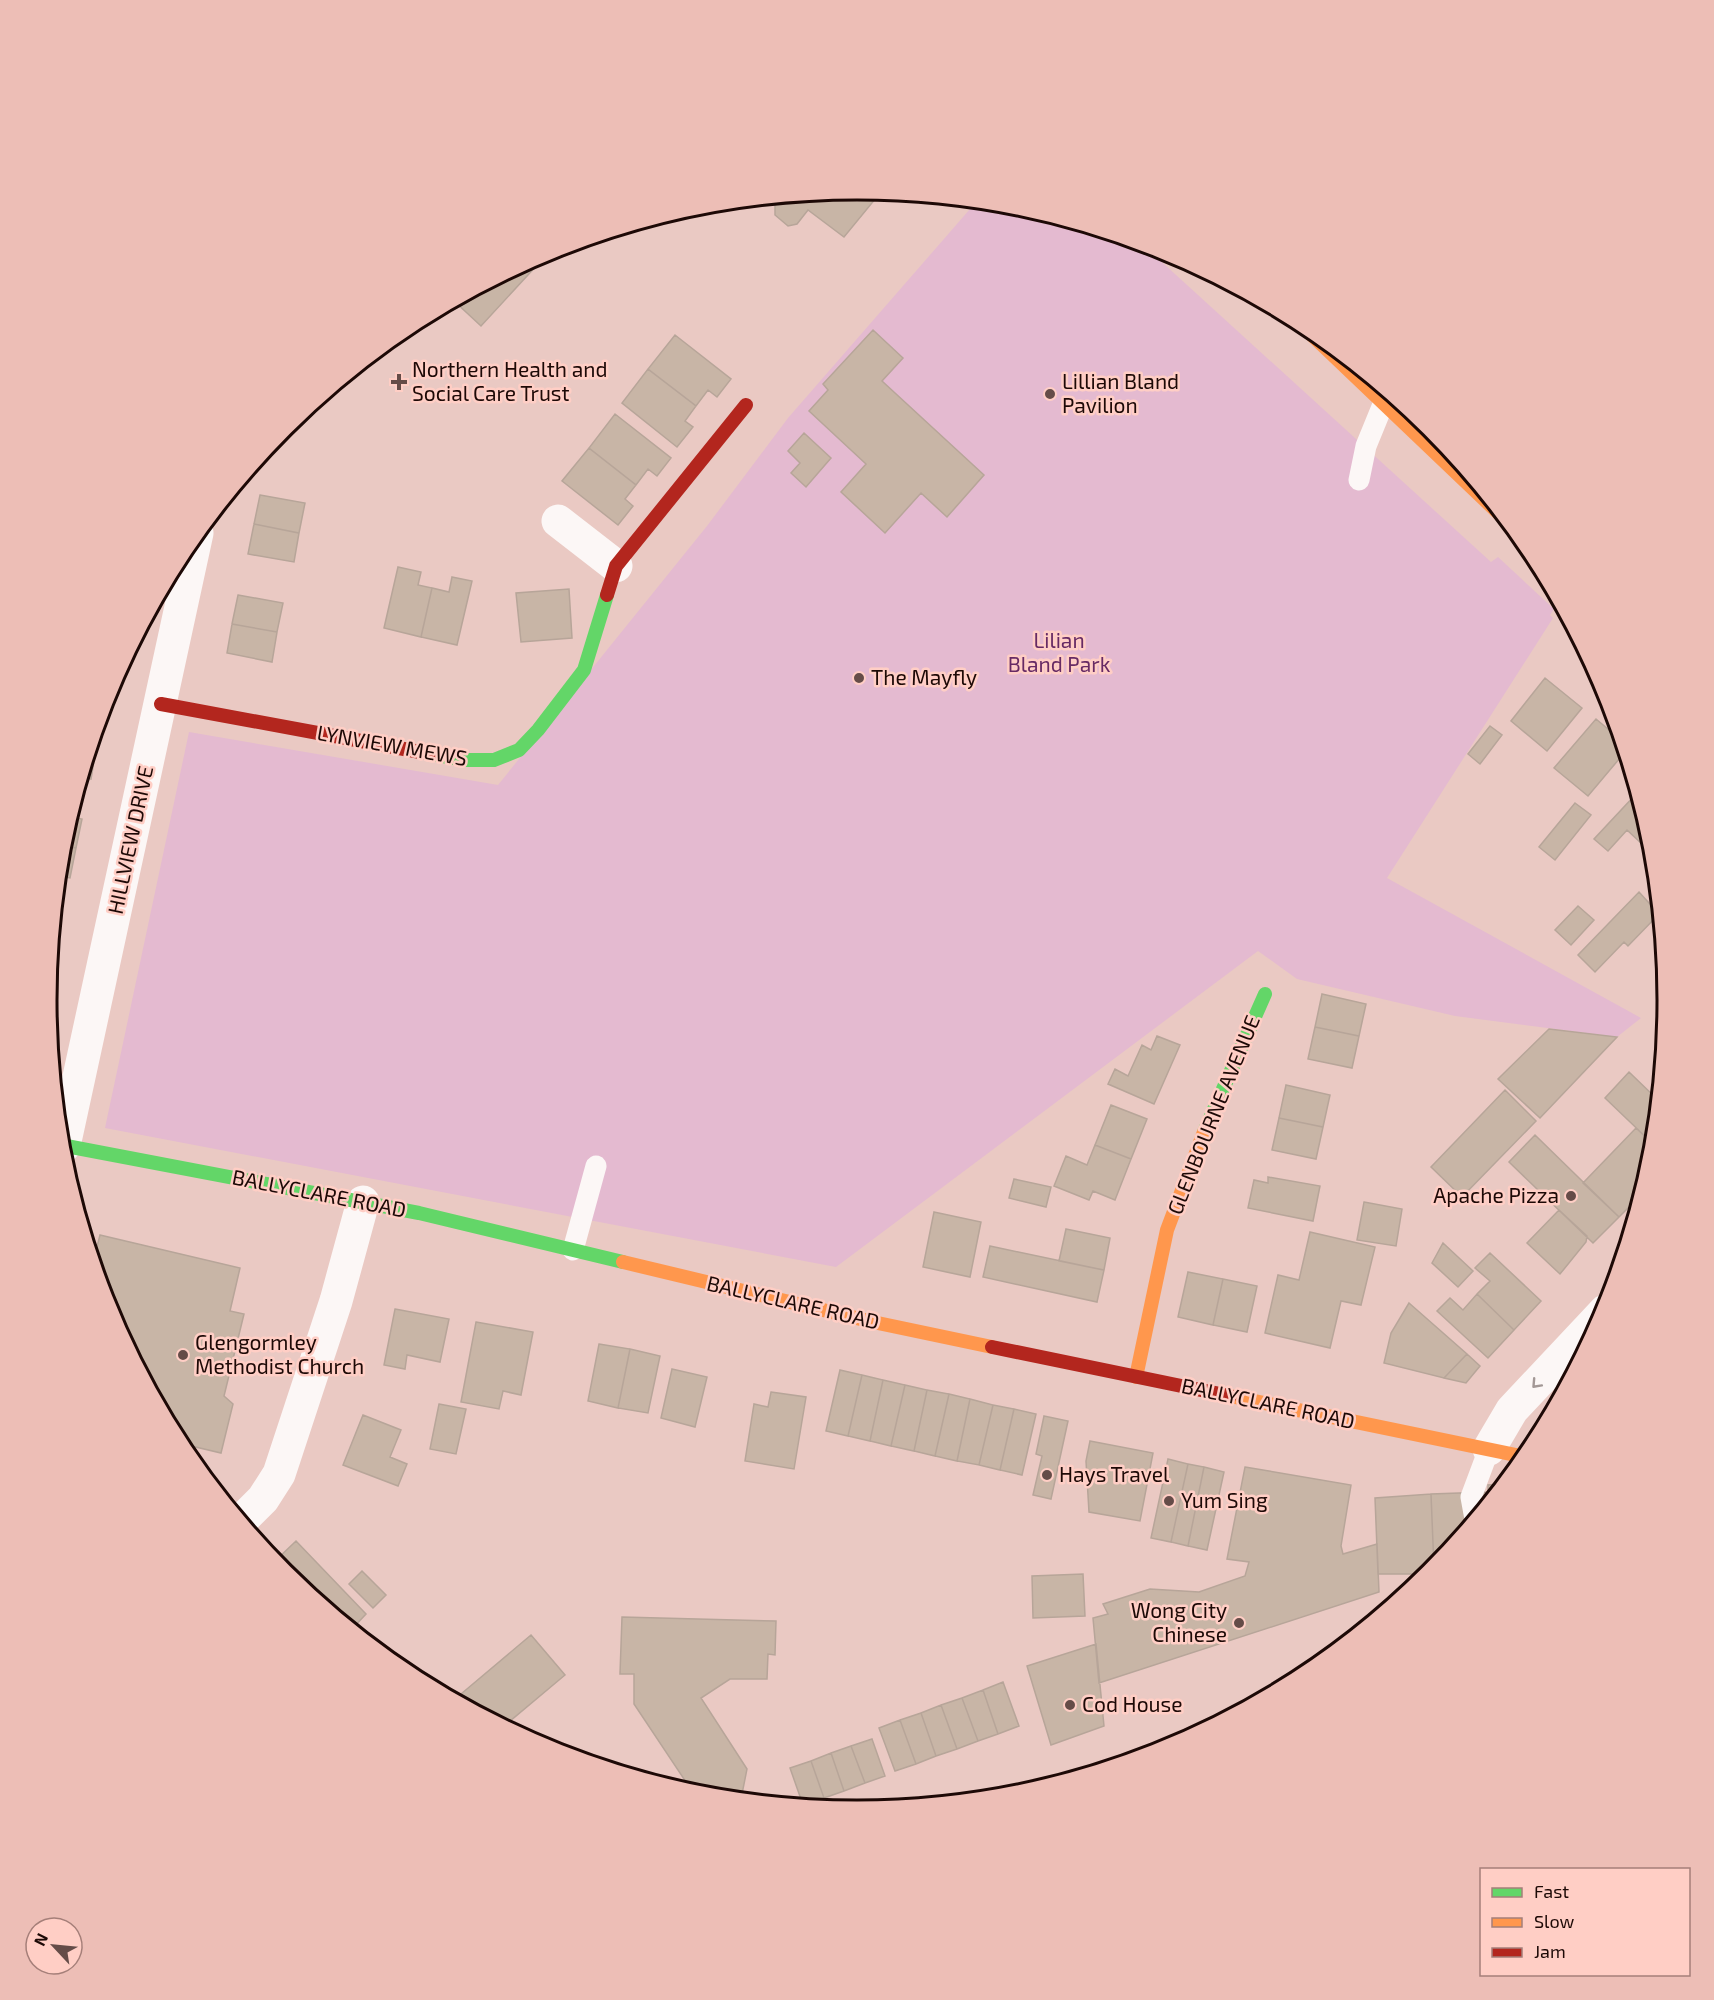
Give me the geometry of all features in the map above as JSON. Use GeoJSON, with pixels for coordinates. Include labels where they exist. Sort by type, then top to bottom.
{"type":"FeatureCollection","features":[{"type":"Feature","properties":{"kind":"main road"},"geometry":{"type":"LineString","coordinates":[[1343,365],[1464,480]]}},
{"type":"Feature","properties":{"kind":"main road","name":"LYNVIEW MEWS"},"geometry":{"type":"LineString","coordinates":[[161,704],[465,760],[494,760],[519,750],[538,730],[584,670],[616,566],[746,405]]}},
{"type":"Feature","properties":{"kind":"main road","name":"GLENBOURNE AVENUE"},"geometry":{"type":"LineString","coordinates":[[1136,1377],[1167,1230],[1196,1149],[1264,994]]}},
{"type":"Feature","properties":{"kind":"main road","name":"BALLYCLARE ROAD"},"geometry":{"type":"LineString","coordinates":[[71,1148],[363,1202],[873,1322],[1515,1455]]}},
{"type":"Feature","properties":{"kind":"street"},"geometry":{"type":"LineString","coordinates":[[558,521],[616,566]]}},
{"type":"Feature","properties":{"kind":"street","name":"HILLVIEW DRIVE"},"geometry":{"type":"LineString","coordinates":[[67,1124],[161,704],[191,558]]}},
{"type":"Feature","properties":{"kind":"street"},"geometry":{"type":"LineString","coordinates":[[246,1516],[263,1499],[279,1474],[336,1301],[363,1202]]}},
{"type":"Feature","properties":{"kind":"street"},"geometry":{"type":"LineString","coordinates":[[1490,1449],[1512,1410],[1583,1334]]}},
{"type":"Feature","properties":{"kind":"lane"},"geometry":{"type":"LineString","coordinates":[[1359,480],[1366,446],[1384,402]]}},
{"type":"Feature","properties":{"kind":"lane"},"geometry":{"type":"LineString","coordinates":[[573,1250],[596,1166]]}},
{"type":"Feature","properties":{"kind":"lane"},"geometry":{"type":"LineString","coordinates":[[1473,1509],[1471,1497],[1490,1449]]}},
{"type":"Feature","properties":{"kind":"green space","name":"Lilian Bland Park"},"geometry":{"type":"Polygon","coordinates":[[[971,208],[1013,215],[1064,227],[1114,242],[1159,259],[1491,562],[1498,557],[1554,609],[1550,615],[1553,618],[1387,878],[1641,1018],[1617,1037],[1455,1016],[1297,979],[1258,951],[836,1267],[105,1128],[189,732],[498,785],[707,526],[788,418],[971,208]]]}},
{"type":"Feature","properties":{"kind":"building"},"geometry":{"type":"Polygon","coordinates":[[[874,201],[844,237],[808,210],[797,224],[788,226],[775,215],[775,205],[874,201]]]}},
{"type":"Feature","properties":{"kind":"building"},"geometry":{"type":"Polygon","coordinates":[[[533,269],[481,326],[459,306],[533,269]]]}},
{"type":"Feature","properties":{"kind":"building"},"geometry":{"type":"Polygon","coordinates":[[[873,330],[903,358],[882,381],[984,475],[947,517],[921,493],[885,533],[841,492],[866,464],[809,411],[828,390],[823,384],[873,330]]]}},
{"type":"Feature","properties":{"kind":"building"},"geometry":{"type":"Polygon","coordinates":[[[675,335],[731,379],[717,397],[708,390],[696,406],[648,369],[675,335]]]}},
{"type":"Feature","properties":{"kind":"building"},"geometry":{"type":"Polygon","coordinates":[[[648,369],[696,406],[685,421],[693,427],[677,447],[622,403],[648,369]]]}},
{"type":"Feature","properties":{"kind":"building"},"geometry":{"type":"Polygon","coordinates":[[[615,414],[671,458],[657,476],[648,469],[636,485],[589,448],[615,414]]]}},
{"type":"Feature","properties":{"kind":"building"},"geometry":{"type":"Polygon","coordinates":[[[804,433],[831,458],[806,487],[791,473],[800,463],[788,451],[804,433]]]}},
{"type":"Feature","properties":{"kind":"building"},"geometry":{"type":"Polygon","coordinates":[[[589,448],[636,485],[625,499],[633,506],[618,525],[562,481],[589,448]]]}},
{"type":"Feature","properties":{"kind":"building"},"geometry":{"type":"Polygon","coordinates":[[[260,495],[305,503],[299,533],[254,524],[260,495]]]}},
{"type":"Feature","properties":{"kind":"building"},"geometry":{"type":"Polygon","coordinates":[[[254,524],[299,533],[294,562],[248,554],[254,524]]]}},
{"type":"Feature","properties":{"kind":"building"},"geometry":{"type":"Polygon","coordinates":[[[398,567],[421,572],[418,585],[432,588],[421,637],[384,628],[398,567]]]}},
{"type":"Feature","properties":{"kind":"building"},"geometry":{"type":"Polygon","coordinates":[[[452,577],[472,581],[457,645],[421,637],[432,588],[449,592],[452,577]]]}},
{"type":"Feature","properties":{"kind":"building"},"geometry":{"type":"Polygon","coordinates":[[[569,589],[572,638],[521,642],[516,593],[569,589]]]}},
{"type":"Feature","properties":{"kind":"building"},"geometry":{"type":"Polygon","coordinates":[[[238,595],[283,603],[277,632],[232,624],[238,595]]]}},
{"type":"Feature","properties":{"kind":"building"},"geometry":{"type":"Polygon","coordinates":[[[232,624],[277,632],[272,662],[227,653],[232,624]]]}},
{"type":"Feature","properties":{"kind":"building"},"geometry":{"type":"Polygon","coordinates":[[[1545,678],[1582,708],[1547,751],[1511,721],[1545,678]]]}},
{"type":"Feature","properties":{"kind":"building"},"geometry":{"type":"Polygon","coordinates":[[[1596,719],[1610,731],[1620,758],[1588,796],[1554,768],[1596,719]]]}},
{"type":"Feature","properties":{"kind":"building"},"geometry":{"type":"Polygon","coordinates":[[[1490,726],[1502,735],[1480,764],[1468,754],[1490,726]]]}},
{"type":"Feature","properties":{"kind":"building"},"geometry":{"type":"Polygon","coordinates":[[[94,758],[91,779],[88,778],[94,758]]]}},
{"type":"Feature","properties":{"kind":"building"},"geometry":{"type":"Polygon","coordinates":[[[1631,799],[1642,844],[1627,830],[1608,851],[1594,839],[1631,799]]]}},
{"type":"Feature","properties":{"kind":"building"},"geometry":{"type":"Polygon","coordinates":[[[1575,803],[1591,815],[1555,860],[1539,847],[1575,803]]]}},
{"type":"Feature","properties":{"kind":"building"},"geometry":{"type":"Polygon","coordinates":[[[78,818],[82,819],[76,848],[71,847],[78,818]]]}},
{"type":"Feature","properties":{"kind":"building"},"geometry":{"type":"Polygon","coordinates":[[[71,847],[76,848],[70,878],[67,877],[71,847]]]}},
{"type":"Feature","properties":{"kind":"building"},"geometry":{"type":"Polygon","coordinates":[[[1639,892],[1651,905],[1652,921],[1628,946],[1624,942],[1595,972],[1578,955],[1639,892]]]}},
{"type":"Feature","properties":{"kind":"building"},"geometry":{"type":"Polygon","coordinates":[[[1578,906],[1594,920],[1571,945],[1555,930],[1578,906]]]}},
{"type":"Feature","properties":{"kind":"building"},"geometry":{"type":"Polygon","coordinates":[[[1322,994],[1366,1004],[1359,1036],[1315,1027],[1322,994]]]}},
{"type":"Feature","properties":{"kind":"building"},"geometry":{"type":"Polygon","coordinates":[[[1315,1027],[1359,1036],[1352,1068],[1308,1059],[1315,1027]]]}},
{"type":"Feature","properties":{"kind":"building"},"geometry":{"type":"Polygon","coordinates":[[[1549,1029],[1617,1037],[1540,1118],[1498,1079],[1549,1029]]]}},
{"type":"Feature","properties":{"kind":"building"},"geometry":{"type":"Polygon","coordinates":[[[1157,1036],[1180,1045],[1154,1104],[1108,1084],[1115,1069],[1128,1076],[1142,1045],[1151,1050],[1157,1036]]]}},
{"type":"Feature","properties":{"kind":"building"},"geometry":{"type":"Polygon","coordinates":[[[1629,1072],[1651,1093],[1645,1136],[1605,1098],[1629,1072]]]}},
{"type":"Feature","properties":{"kind":"building"},"geometry":{"type":"Polygon","coordinates":[[[1286,1085],[1330,1095],[1323,1127],[1279,1118],[1286,1085]]]}},
{"type":"Feature","properties":{"kind":"building"},"geometry":{"type":"Polygon","coordinates":[[[1505,1090],[1536,1121],[1462,1197],[1431,1167],[1505,1090]]]}},
{"type":"Feature","properties":{"kind":"building"},"geometry":{"type":"Polygon","coordinates":[[[1111,1105],[1147,1119],[1131,1159],[1095,1145],[1111,1105]]]}},
{"type":"Feature","properties":{"kind":"building"},"geometry":{"type":"Polygon","coordinates":[[[1279,1118],[1323,1127],[1316,1159],[1272,1150],[1279,1118]]]}},
{"type":"Feature","properties":{"kind":"building"},"geometry":{"type":"Polygon","coordinates":[[[1636,1128],[1645,1136],[1630,1206],[1619,1217],[1583,1183],[1636,1128]]]}},
{"type":"Feature","properties":{"kind":"building","name":"Apache Pizza"},"geometry":{"type":"Polygon","coordinates":[[[1535,1135],[1619,1217],[1593,1243],[1509,1162],[1535,1135]]]}},
{"type":"Feature","properties":{"kind":"building"},"geometry":{"type":"Polygon","coordinates":[[[1095,1145],[1131,1159],[1115,1200],[1093,1191],[1089,1200],[1054,1186],[1066,1156],[1087,1165],[1095,1145]]]}},
{"type":"Feature","properties":{"kind":"building"},"geometry":{"type":"Polygon","coordinates":[[[1268,1177],[1320,1186],[1313,1221],[1248,1208],[1254,1180],[1268,1183],[1268,1177]]]}},
{"type":"Feature","properties":{"kind":"building"},"geometry":{"type":"Polygon","coordinates":[[[1014,1179],[1051,1187],[1046,1207],[1009,1198],[1014,1179]]]}},
{"type":"Feature","properties":{"kind":"building"},"geometry":{"type":"Polygon","coordinates":[[[1364,1202],[1402,1209],[1396,1246],[1357,1240],[1364,1202]]]}},
{"type":"Feature","properties":{"kind":"building"},"geometry":{"type":"Polygon","coordinates":[[[1559,1210],[1587,1236],[1586,1242],[1560,1274],[1527,1243],[1559,1210]]]}},
{"type":"Feature","properties":{"kind":"building"},"geometry":{"type":"Polygon","coordinates":[[[934,1212],[981,1222],[970,1277],[923,1267],[934,1212]]]}},
{"type":"Feature","properties":{"kind":"building"},"geometry":{"type":"Polygon","coordinates":[[[1066,1229],[1110,1238],[1104,1270],[1059,1261],[1066,1229]]]}},
{"type":"Feature","properties":{"kind":"building"},"geometry":{"type":"Polygon","coordinates":[[[1310,1232],[1375,1247],[1361,1305],[1341,1301],[1330,1348],[1265,1333],[1278,1275],[1299,1280],[1310,1232]]]}},
{"type":"Feature","properties":{"kind":"building","name":"Glengormley Methodist Church"},"geometry":{"type":"Polygon","coordinates":[[[100,1235],[240,1268],[230,1311],[244,1314],[224,1396],[233,1404],[221,1453],[194,1447],[164,1400],[118,1306],[97,1247],[100,1235]]]}},
{"type":"Feature","properties":{"kind":"building"},"geometry":{"type":"Polygon","coordinates":[[[1443,1243],[1473,1271],[1458,1287],[1432,1263],[1443,1243]]]}},
{"type":"Feature","properties":{"kind":"building"},"geometry":{"type":"Polygon","coordinates":[[[990,1246],[1104,1270],[1097,1302],[983,1277],[990,1246]]]}},
{"type":"Feature","properties":{"kind":"building"},"geometry":{"type":"Polygon","coordinates":[[[1490,1253],[1541,1301],[1514,1330],[1477,1294],[1490,1281],[1475,1268],[1490,1253]]]}},
{"type":"Feature","properties":{"kind":"building"},"geometry":{"type":"Polygon","coordinates":[[[1188,1272],[1223,1279],[1213,1325],[1178,1317],[1188,1272]]]}},
{"type":"Feature","properties":{"kind":"building"},"geometry":{"type":"Polygon","coordinates":[[[1223,1279],[1257,1286],[1247,1332],[1213,1325],[1223,1279]]]}},
{"type":"Feature","properties":{"kind":"building"},"geometry":{"type":"Polygon","coordinates":[[[1477,1294],[1514,1330],[1488,1358],[1437,1311],[1450,1298],[1463,1310],[1477,1294]]]}},
{"type":"Feature","properties":{"kind":"building"},"geometry":{"type":"Polygon","coordinates":[[[1409,1303],[1467,1354],[1444,1378],[1384,1363],[1391,1333],[1409,1303]]]}},
{"type":"Feature","properties":{"kind":"building"},"geometry":{"type":"Polygon","coordinates":[[[395,1309],[449,1319],[440,1362],[407,1355],[405,1369],[384,1365],[395,1309]]]}},
{"type":"Feature","properties":{"kind":"building"},"geometry":{"type":"Polygon","coordinates":[[[476,1322],[533,1332],[521,1395],[503,1391],[499,1409],[461,1402],[476,1322]]]}},
{"type":"Feature","properties":{"kind":"building"},"geometry":{"type":"Polygon","coordinates":[[[599,1344],[630,1349],[618,1408],[588,1401],[599,1344]]]}},
{"type":"Feature","properties":{"kind":"building"},"geometry":{"type":"Polygon","coordinates":[[[630,1349],[660,1356],[648,1413],[618,1408],[630,1349]]]}},
{"type":"Feature","properties":{"kind":"building"},"geometry":{"type":"Polygon","coordinates":[[[1467,1354],[1480,1366],[1466,1383],[1444,1378],[1467,1354]]]}},
{"type":"Feature","properties":{"kind":"building"},"geometry":{"type":"Polygon","coordinates":[[[672,1369],[707,1377],[695,1427],[661,1418],[672,1369]]]}},
{"type":"Feature","properties":{"kind":"building"},"geometry":{"type":"Polygon","coordinates":[[[840,1370],[862,1375],[848,1436],[826,1431],[840,1370]]]}},
{"type":"Feature","properties":{"kind":"building"},"geometry":{"type":"Polygon","coordinates":[[[862,1375],[883,1380],[870,1441],[848,1436],[862,1375]]]}},
{"type":"Feature","properties":{"kind":"building"},"geometry":{"type":"Polygon","coordinates":[[[883,1380],[905,1385],[891,1446],[870,1441],[883,1380]]]}},
{"type":"Feature","properties":{"kind":"building"},"geometry":{"type":"Polygon","coordinates":[[[905,1385],[927,1390],[914,1451],[891,1446],[905,1385]]]}},
{"type":"Feature","properties":{"kind":"building"},"geometry":{"type":"Polygon","coordinates":[[[927,1390],[949,1394],[935,1456],[914,1451],[927,1390]]]}},
{"type":"Feature","properties":{"kind":"building"},"geometry":{"type":"Polygon","coordinates":[[[771,1392],[806,1397],[794,1469],[745,1461],[754,1404],[768,1407],[771,1392]]]}},
{"type":"Feature","properties":{"kind":"building"},"geometry":{"type":"Polygon","coordinates":[[[949,1394],[970,1399],[957,1461],[935,1456],[949,1394]]]}},
{"type":"Feature","properties":{"kind":"building"},"geometry":{"type":"Polygon","coordinates":[[[970,1399],[993,1405],[979,1465],[957,1461],[970,1399]]]}},
{"type":"Feature","properties":{"kind":"building"},"geometry":{"type":"Polygon","coordinates":[[[439,1404],[466,1409],[456,1454],[430,1449],[439,1404]]]}},
{"type":"Feature","properties":{"kind":"building"},"geometry":{"type":"Polygon","coordinates":[[[993,1405],[1014,1409],[1000,1470],[979,1465],[993,1405]]]}},
{"type":"Feature","properties":{"kind":"building"},"geometry":{"type":"Polygon","coordinates":[[[1014,1409],[1036,1414],[1022,1475],[1000,1470],[1014,1409]]]}},
{"type":"Feature","properties":{"kind":"building"},"geometry":{"type":"Polygon","coordinates":[[[363,1415],[401,1430],[390,1457],[407,1464],[398,1486],[343,1465],[363,1415]]]}},
{"type":"Feature","properties":{"kind":"building","name":"Hays Travel"},"geometry":{"type":"Polygon","coordinates":[[[1044,1416],[1068,1421],[1051,1499],[1033,1495],[1042,1456],[1036,1454],[1044,1416]]]}},
{"type":"Feature","properties":{"kind":"building"},"geometry":{"type":"Polygon","coordinates":[[[1090,1441],[1153,1453],[1140,1521],[1089,1512],[1086,1461],[1090,1441]]]}},
{"type":"Feature","properties":{"kind":"building","name":"Yum Sing"},"geometry":{"type":"Polygon","coordinates":[[[1168,1459],[1188,1464],[1171,1542],[1151,1538],[1168,1459]]]}},
{"type":"Feature","properties":{"kind":"building"},"geometry":{"type":"Polygon","coordinates":[[[1188,1464],[1204,1467],[1188,1546],[1171,1542],[1188,1464]]]}},
{"type":"Feature","properties":{"kind":"building"},"geometry":{"type":"Polygon","coordinates":[[[1204,1467],[1224,1472],[1207,1550],[1188,1546],[1204,1467]]]}},
{"type":"Feature","properties":{"kind":"building"},"geometry":{"type":"Polygon","coordinates":[[[1245,1467],[1351,1485],[1341,1546],[1343,1554],[1377,1544],[1379,1592],[1099,1683],[1093,1618],[1108,1614],[1103,1604],[1150,1589],[1199,1592],[1245,1576],[1249,1562],[1227,1559],[1245,1467]]]}},
{"type":"Feature","properties":{"kind":"building"},"geometry":{"type":"Polygon","coordinates":[[[1488,1492],[1433,1554],[1431,1494],[1488,1492]]]}},
{"type":"Feature","properties":{"kind":"building"},"geometry":{"type":"Polygon","coordinates":[[[1431,1494],[1433,1554],[1414,1574],[1378,1574],[1375,1498],[1431,1494]]]}},
{"type":"Feature","properties":{"kind":"building"},"geometry":{"type":"Polygon","coordinates":[[[296,1541],[366,1614],[357,1624],[281,1555],[296,1541]]]}},
{"type":"Feature","properties":{"kind":"building"},"geometry":{"type":"Polygon","coordinates":[[[362,1571],[386,1595],[373,1608],[349,1584],[362,1571]]]}},
{"type":"Feature","properties":{"kind":"building"},"geometry":{"type":"Polygon","coordinates":[[[1083,1574],[1085,1616],[1033,1618],[1032,1576],[1083,1574]]]}},
{"type":"Feature","properties":{"kind":"building"},"geometry":{"type":"Polygon","coordinates":[[[622,1617],[776,1621],[775,1655],[768,1654],[767,1679],[730,1679],[701,1698],[747,1769],[743,1791],[686,1781],[634,1704],[634,1674],[620,1674],[622,1617]]]}},
{"type":"Feature","properties":{"kind":"building"},"geometry":{"type":"Polygon","coordinates":[[[531,1635],[565,1675],[511,1720],[460,1695],[531,1635]]]}},
{"type":"Feature","properties":{"kind":"building","name":"Cod House"},"geometry":{"type":"Polygon","coordinates":[[[1096,1644],[1104,1726],[1051,1745],[1027,1666],[1096,1644]]]}},
{"type":"Feature","properties":{"kind":"building"},"geometry":{"type":"Polygon","coordinates":[[[1003,1682],[1019,1726],[998,1734],[983,1690],[1003,1682]]]}},
{"type":"Feature","properties":{"kind":"building"},"geometry":{"type":"Polygon","coordinates":[[[983,1690],[998,1734],[978,1741],[962,1698],[983,1690]]]}},
{"type":"Feature","properties":{"kind":"building"},"geometry":{"type":"Polygon","coordinates":[[[962,1698],[978,1741],[957,1749],[941,1705],[962,1698]]]}},
{"type":"Feature","properties":{"kind":"building"},"geometry":{"type":"Polygon","coordinates":[[[941,1705],[957,1749],[936,1756],[921,1713],[941,1705]]]}},
{"type":"Feature","properties":{"kind":"building"},"geometry":{"type":"Polygon","coordinates":[[[921,1713],[936,1756],[916,1764],[900,1720],[921,1713]]]}},
{"type":"Feature","properties":{"kind":"building"},"geometry":{"type":"Polygon","coordinates":[[[900,1720],[916,1764],[895,1771],[879,1728],[900,1720]]]}},
{"type":"Feature","properties":{"kind":"building"},"geometry":{"type":"Polygon","coordinates":[[[872,1739],[885,1776],[865,1783],[851,1746],[872,1739]]]}},
{"type":"Feature","properties":{"kind":"building"},"geometry":{"type":"Polygon","coordinates":[[[851,1746],[865,1783],[844,1791],[831,1753],[851,1746]]]}},
{"type":"Feature","properties":{"kind":"building"},"geometry":{"type":"Polygon","coordinates":[[[831,1753],[844,1791],[824,1798],[811,1761],[831,1753]]]}},
{"type":"Feature","properties":{"kind":"building"},"geometry":{"type":"Polygon","coordinates":[[[811,1761],[824,1798],[800,1798],[790,1768],[811,1761]]]}},
{"type":"Feature","properties":{"kind":"traffic: fast"},"geometry":{"type":"LineString","coordinates":[[431,754],[465,760],[494,760],[519,750],[538,730],[584,670],[607,595]]}},
{"type":"Feature","properties":{"kind":"traffic: fast"},"geometry":{"type":"LineString","coordinates":[[1204,1132],[1265,994]]}},
{"type":"Feature","properties":{"kind":"traffic: fast"},"geometry":{"type":"LineString","coordinates":[[71,1147],[419,1213],[623,1262]]}},
{"type":"Feature","properties":{"kind":"traffic: slow"},"geometry":{"type":"LineString","coordinates":[[1341,363],[1465,481]]}},
{"type":"Feature","properties":{"kind":"traffic: slow"},"geometry":{"type":"LineString","coordinates":[[1136,1377],[1167,1230],[1204,1132]]}},
{"type":"Feature","properties":{"kind":"traffic: slow"},"geometry":{"type":"LineString","coordinates":[[623,1262],[873,1322],[992,1347]]}},
{"type":"Feature","properties":{"kind":"traffic: slow"},"geometry":{"type":"LineString","coordinates":[[1230,1396],[1514,1455]]}},
{"type":"Feature","properties":{"kind":"traffic: jam"},"geometry":{"type":"LineString","coordinates":[[607,595],[616,566],[746,405]]}},
{"type":"Feature","properties":{"kind":"traffic: jam"},"geometry":{"type":"LineString","coordinates":[[161,704],[431,754]]}},
{"type":"Feature","properties":{"kind":"traffic: jam"},"geometry":{"type":"LineString","coordinates":[[992,1347],[1230,1396]]}},
{"type":"Feature","properties":{"kind":"place","name":"Northern Health and Social Care Trust"},"geometry":{"type":"Point","coordinates":[399,382]}},
{"type":"Feature","properties":{"kind":"place","name":"Lillian Bland Pavilion"},"geometry":{"type":"Point","coordinates":[1050,394]}},
{"type":"Feature","properties":{"kind":"place","name":"The Mayfly"},"geometry":{"type":"Point","coordinates":[859,678]}},
{"type":"Feature","properties":{"kind":"place","name":"Apache Pizza"},"geometry":{"type":"Point","coordinates":[1571,1196]}},
{"type":"Feature","properties":{"kind":"place","name":"Glengormley Methodist Church"},"geometry":{"type":"Point","coordinates":[183,1355]}},
{"type":"Feature","properties":{"kind":"place","name":"Hays Travel"},"geometry":{"type":"Point","coordinates":[1047,1475]}},
{"type":"Feature","properties":{"kind":"place","name":"Yum Sing"},"geometry":{"type":"Point","coordinates":[1169,1501]}},
{"type":"Feature","properties":{"kind":"place","name":"Wong City Chinese"},"geometry":{"type":"Point","coordinates":[1239,1623]}},
{"type":"Feature","properties":{"kind":"place","name":"Cod House"},"geometry":{"type":"Point","coordinates":[1070,1705]}}]}
